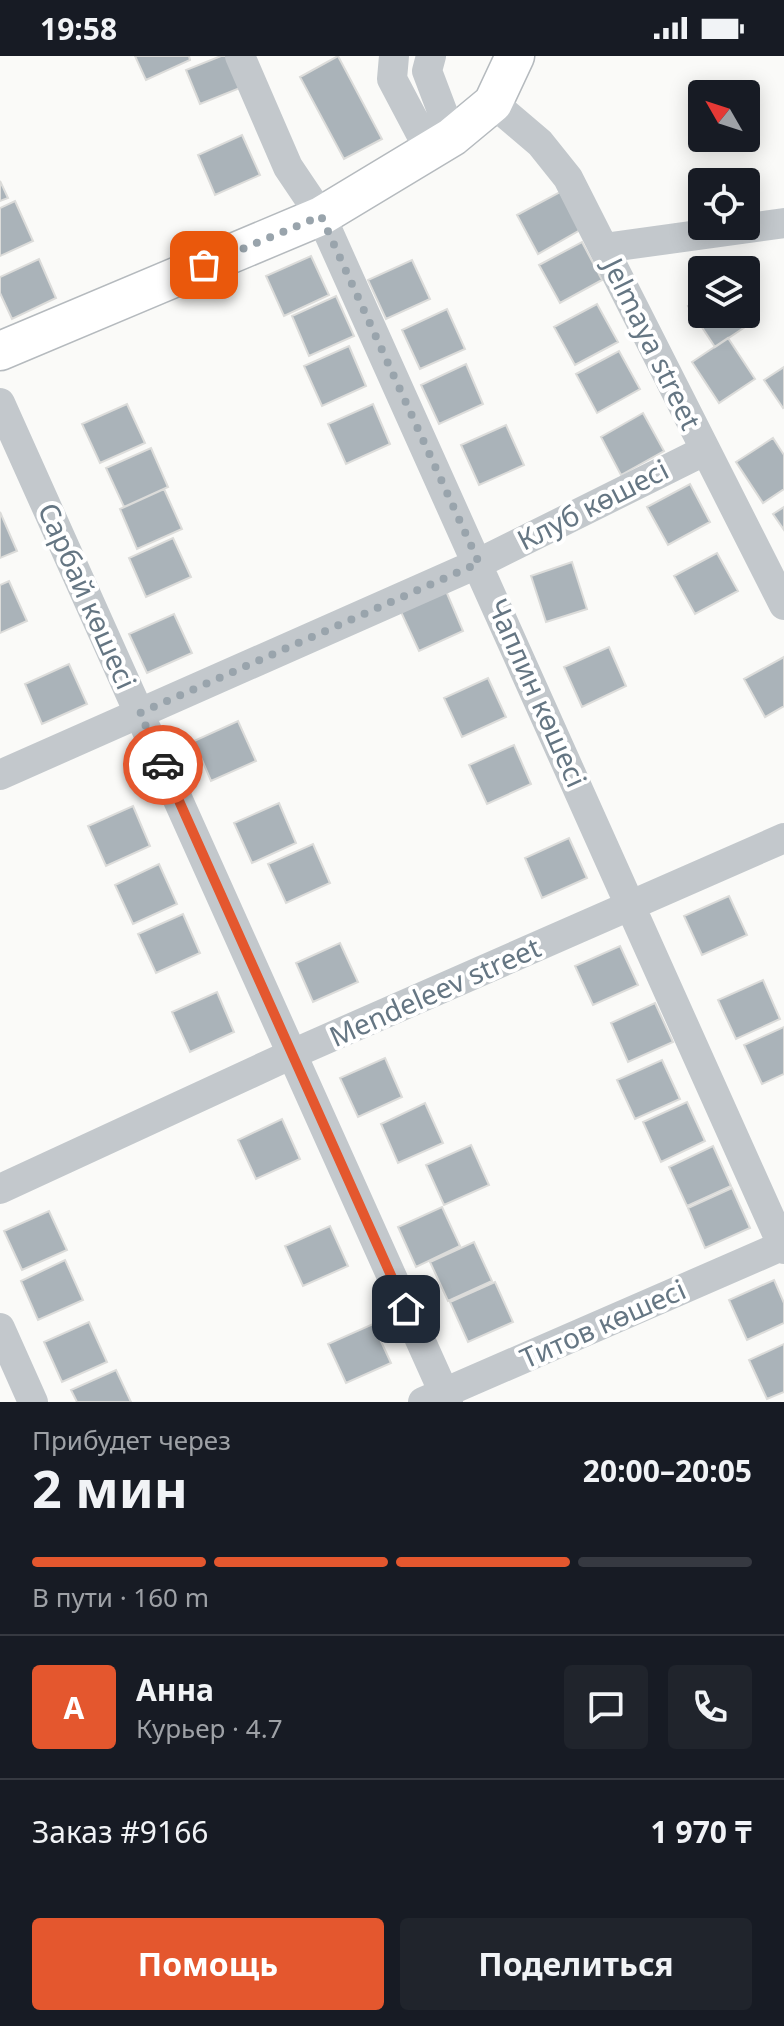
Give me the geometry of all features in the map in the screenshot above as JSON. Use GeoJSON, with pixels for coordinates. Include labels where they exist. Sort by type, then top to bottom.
{"type":"FeatureCollection","features":[{"type":"Feature","properties":{"kind":"main road"},"geometry":{"type":"LineString","coordinates":[[0,351],[321,216],[441,144],[493,103],[515,56]]}},
{"type":"Feature","properties":{"kind":"street","name":"Чаплин көшесі"},"geometry":{"type":"LineString","coordinates":[[240,56],[288,167],[321,216],[633,905],[783,1247]]}},
{"type":"Feature","properties":{"kind":"street"},"geometry":{"type":"LineString","coordinates":[[394,56],[392,79],[441,144]]}},
{"type":"Feature","properties":{"kind":"street"},"geometry":{"type":"LineString","coordinates":[[431,56],[427,71],[441,144]]}},
{"type":"Feature","properties":{"kind":"street","name":"Jelmaya street"},"geometry":{"type":"LineString","coordinates":[[493,103],[540,143],[568,178],[784,605]]}},
{"type":"Feature","properties":{"kind":"street"},"geometry":{"type":"LineString","coordinates":[[604,248],[784,223]]}},
{"type":"Feature","properties":{"kind":"street","name":"Сарбай көшесі"},"geometry":{"type":"LineString","coordinates":[[0,403],[140,713],[438,1399]]}},
{"type":"Feature","properties":{"kind":"street","name":"Клуб көшесі"},"geometry":{"type":"LineString","coordinates":[[0,775],[479,563],[704,451]]}},
{"type":"Feature","properties":{"kind":"street","name":"Mendeleev street"},"geometry":{"type":"LineString","coordinates":[[0,1189],[290,1055],[784,838]]}},
{"type":"Feature","properties":{"kind":"street","name":"Титов көшесі"},"geometry":{"type":"LineString","coordinates":[[438,1399],[783,1247]]}},
{"type":"Feature","properties":{"kind":"street"},"geometry":{"type":"LineString","coordinates":[[0,1328],[33,1402]]}},
{"type":"Feature","properties":{"kind":"building"},"geometry":{"type":"Polygon","coordinates":[[[135,56],[189,56],[190,60],[146,80],[135,56]]]}},
{"type":"Feature","properties":{"kind":"building"},"geometry":{"type":"Polygon","coordinates":[[[227,56],[240,88],[200,104],[186,70],[227,56]]]}},
{"type":"Feature","properties":{"kind":"building"},"geometry":{"type":"Polygon","coordinates":[[[338,56],[382,139],[344,159],[300,77],[338,56]]]}},
{"type":"Feature","properties":{"kind":"building"},"geometry":{"type":"Polygon","coordinates":[[[242,135],[260,175],[215,195],[198,155],[242,135]]]}},
{"type":"Feature","properties":{"kind":"building"},"geometry":{"type":"Polygon","coordinates":[[[0,181],[8,198],[0,201],[0,181]]]}},
{"type":"Feature","properties":{"kind":"building"},"geometry":{"type":"Polygon","coordinates":[[[560,192],[580,230],[538,254],[517,215],[560,192]]]}},
{"type":"Feature","properties":{"kind":"building"},"geometry":{"type":"Polygon","coordinates":[[[15,201],[33,241],[0,256],[0,208],[15,201]]]}},
{"type":"Feature","properties":{"kind":"building"},"geometry":{"type":"Polygon","coordinates":[[[582,242],[602,280],[560,303],[539,265],[582,242]]]}},
{"type":"Feature","properties":{"kind":"building"},"geometry":{"type":"Polygon","coordinates":[[[311,256],[329,295],[284,316],[266,276],[311,256]]]}},
{"type":"Feature","properties":{"kind":"building"},"geometry":{"type":"Polygon","coordinates":[[[39,259],[56,298],[12,319],[0,293],[0,277],[39,259]]]}},
{"type":"Feature","properties":{"kind":"building"},"geometry":{"type":"Polygon","coordinates":[[[412,260],[430,299],[386,319],[368,280],[412,260]]]}},
{"type":"Feature","properties":{"kind":"building"},"geometry":{"type":"Polygon","coordinates":[[[336,296],[354,336],[309,356],[292,316],[336,296]]]}},
{"type":"Feature","properties":{"kind":"building"},"geometry":{"type":"Polygon","coordinates":[[[597,304],[618,342],[575,365],[554,327],[597,304]]]}},
{"type":"Feature","properties":{"kind":"building"},"geometry":{"type":"Polygon","coordinates":[[[447,309],[465,349],[420,369],[402,330],[447,309]]]}},
{"type":"Feature","properties":{"kind":"building"},"geometry":{"type":"Polygon","coordinates":[[[702,328],[744,328],[715,347],[702,328]]]}},
{"type":"Feature","properties":{"kind":"building"},"geometry":{"type":"Polygon","coordinates":[[[728,338],[755,379],[719,403],[692,362],[728,338]]]}},
{"type":"Feature","properties":{"kind":"building"},"geometry":{"type":"Polygon","coordinates":[[[349,346],[366,386],[322,406],[304,366],[349,346]]]}},
{"type":"Feature","properties":{"kind":"building"},"geometry":{"type":"Polygon","coordinates":[[[619,351],[640,389],[597,413],[576,374],[619,351]]]}},
{"type":"Feature","properties":{"kind":"building"},"geometry":{"type":"Polygon","coordinates":[[[466,364],[483,404],[439,424],[421,385],[466,364]]]}},
{"type":"Feature","properties":{"kind":"building"},"geometry":{"type":"Polygon","coordinates":[[[784,367],[784,407],[783,408],[764,380],[784,367]]]}},
{"type":"Feature","properties":{"kind":"building"},"geometry":{"type":"Polygon","coordinates":[[[127,404],[145,443],[100,463],[82,424],[127,404]]]}},
{"type":"Feature","properties":{"kind":"building"},"geometry":{"type":"Polygon","coordinates":[[[373,404],[390,444],[346,464],[328,424],[373,404]]]}},
{"type":"Feature","properties":{"kind":"building"},"geometry":{"type":"Polygon","coordinates":[[[643,413],[664,451],[621,475],[601,437],[643,413]]]}},
{"type":"Feature","properties":{"kind":"building"},"geometry":{"type":"Polygon","coordinates":[[[506,425],[524,465],[479,485],[461,445],[506,425]]]}},
{"type":"Feature","properties":{"kind":"building"},"geometry":{"type":"Polygon","coordinates":[[[773,438],[784,455],[784,489],[763,503],[736,462],[773,438]]]}},
{"type":"Feature","properties":{"kind":"building"},"geometry":{"type":"Polygon","coordinates":[[[151,448],[168,487],[124,507],[106,468],[151,448]]]}},
{"type":"Feature","properties":{"kind":"building"},"geometry":{"type":"Polygon","coordinates":[[[690,484],[710,522],[668,545],[647,507],[690,484]]]}},
{"type":"Feature","properties":{"kind":"building"},"geometry":{"type":"Polygon","coordinates":[[[164,489],[182,529],[137,549],[120,509],[164,489]]]}},
{"type":"Feature","properties":{"kind":"building"},"geometry":{"type":"Polygon","coordinates":[[[784,507],[784,530],[773,514],[784,507]]]}},
{"type":"Feature","properties":{"kind":"building"},"geometry":{"type":"Polygon","coordinates":[[[0,512],[17,551],[0,558],[0,512]]]}},
{"type":"Feature","properties":{"kind":"building"},"geometry":{"type":"Polygon","coordinates":[[[173,538],[191,577],[146,597],[129,558],[173,538]]]}},
{"type":"Feature","properties":{"kind":"building"},"geometry":{"type":"Polygon","coordinates":[[[717,553],[738,591],[695,614],[674,576],[717,553]]]}},
{"type":"Feature","properties":{"kind":"building"},"geometry":{"type":"Polygon","coordinates":[[[572,562],[587,609],[546,622],[531,576],[572,562]]]}},
{"type":"Feature","properties":{"kind":"building"},"geometry":{"type":"Polygon","coordinates":[[[9,581],[27,621],[0,633],[0,585],[9,581]]]}},
{"type":"Feature","properties":{"kind":"building"},"geometry":{"type":"Polygon","coordinates":[[[446,591],[463,631],[419,651],[401,612],[446,591]]]}},
{"type":"Feature","properties":{"kind":"building"},"geometry":{"type":"Polygon","coordinates":[[[174,614],[192,653],[147,673],[129,634],[174,614]]]}},
{"type":"Feature","properties":{"kind":"building"},"geometry":{"type":"Polygon","coordinates":[[[609,647],[626,686],[582,707],[564,667],[609,647]]]}},
{"type":"Feature","properties":{"kind":"building"},"geometry":{"type":"Polygon","coordinates":[[[784,657],[784,706],[765,717],[744,679],[784,657]]]}},
{"type":"Feature","properties":{"kind":"building"},"geometry":{"type":"Polygon","coordinates":[[[69,664],[87,704],[42,724],[25,684],[69,664]]]}},
{"type":"Feature","properties":{"kind":"building"},"geometry":{"type":"Polygon","coordinates":[[[488,678],[506,717],[462,737],[444,698],[488,678]]]}},
{"type":"Feature","properties":{"kind":"building"},"geometry":{"type":"Polygon","coordinates":[[[238,721],[256,761],[211,781],[194,741],[238,721]]]}},
{"type":"Feature","properties":{"kind":"building"},"geometry":{"type":"Polygon","coordinates":[[[514,745],[531,784],[487,804],[469,765],[514,745]]]}},
{"type":"Feature","properties":{"kind":"building"},"geometry":{"type":"Polygon","coordinates":[[[279,803],[296,843],[252,863],[234,823],[279,803]]]}},
{"type":"Feature","properties":{"kind":"building"},"geometry":{"type":"Polygon","coordinates":[[[133,806],[150,846],[106,866],[88,826],[133,806]]]}},
{"type":"Feature","properties":{"kind":"building"},"geometry":{"type":"Polygon","coordinates":[[[569,838],[587,878],[542,898],[525,858],[569,838]]]}},
{"type":"Feature","properties":{"kind":"building"},"geometry":{"type":"Polygon","coordinates":[[[313,844],[330,883],[286,903],[268,864],[313,844]]]}},
{"type":"Feature","properties":{"kind":"building"},"geometry":{"type":"Polygon","coordinates":[[[159,864],[177,904],[133,924],[115,885],[159,864]]]}},
{"type":"Feature","properties":{"kind":"building"},"geometry":{"type":"Polygon","coordinates":[[[729,896],[747,935],[702,955],[684,916],[729,896]]]}},
{"type":"Feature","properties":{"kind":"building"},"geometry":{"type":"Polygon","coordinates":[[[183,914],[200,953],[156,973],[138,934],[183,914]]]}},
{"type":"Feature","properties":{"kind":"building"},"geometry":{"type":"Polygon","coordinates":[[[340,943],[358,982],[313,1002],[296,963],[340,943]]]}},
{"type":"Feature","properties":{"kind":"building"},"geometry":{"type":"Polygon","coordinates":[[[620,946],[638,985],[593,1005],[575,966],[620,946]]]}},
{"type":"Feature","properties":{"kind":"building"},"geometry":{"type":"Polygon","coordinates":[[[763,980],[780,1019],[736,1039],[718,1000],[763,980]]]}},
{"type":"Feature","properties":{"kind":"building"},"geometry":{"type":"Polygon","coordinates":[[[217,992],[234,1032],[190,1052],[172,1012],[217,992]]]}},
{"type":"Feature","properties":{"kind":"building"},"geometry":{"type":"Polygon","coordinates":[[[655,1003],[673,1042],[628,1062],[611,1023],[655,1003]]]}},
{"type":"Feature","properties":{"kind":"building"},"geometry":{"type":"Polygon","coordinates":[[[784,1027],[784,1074],[762,1084],[744,1045],[784,1027]]]}},
{"type":"Feature","properties":{"kind":"building"},"geometry":{"type":"Polygon","coordinates":[[[385,1058],[402,1097],[358,1117],[340,1078],[385,1058]]]}},
{"type":"Feature","properties":{"kind":"building"},"geometry":{"type":"Polygon","coordinates":[[[662,1060],[680,1099],[635,1119],[617,1080],[662,1060]]]}},
{"type":"Feature","properties":{"kind":"building"},"geometry":{"type":"Polygon","coordinates":[[[687,1102],[705,1141],[661,1162],[643,1122],[687,1102]]]}},
{"type":"Feature","properties":{"kind":"building"},"geometry":{"type":"Polygon","coordinates":[[[425,1103],[443,1143],[398,1163],[381,1124],[425,1103]]]}},
{"type":"Feature","properties":{"kind":"building"},"geometry":{"type":"Polygon","coordinates":[[[282,1119],[300,1159],[256,1179],[238,1140],[282,1119]]]}},
{"type":"Feature","properties":{"kind":"building"},"geometry":{"type":"Polygon","coordinates":[[[471,1145],[489,1185],[444,1205],[426,1165],[471,1145]]]}},
{"type":"Feature","properties":{"kind":"building"},"geometry":{"type":"Polygon","coordinates":[[[713,1146],[731,1186],[687,1206],[669,1167],[713,1146]]]}},
{"type":"Feature","properties":{"kind":"building"},"geometry":{"type":"Polygon","coordinates":[[[732,1188],[750,1228],[705,1248],[688,1208],[732,1188]]]}},
{"type":"Feature","properties":{"kind":"building"},"geometry":{"type":"Polygon","coordinates":[[[442,1207],[460,1246],[416,1267],[398,1227],[442,1207]]]}},
{"type":"Feature","properties":{"kind":"building"},"geometry":{"type":"Polygon","coordinates":[[[49,1211],[67,1250],[22,1270],[4,1231],[49,1211]]]}},
{"type":"Feature","properties":{"kind":"building"},"geometry":{"type":"Polygon","coordinates":[[[330,1226],[348,1266],[303,1286],[285,1246],[330,1226]]]}},
{"type":"Feature","properties":{"kind":"building"},"geometry":{"type":"Polygon","coordinates":[[[474,1242],[492,1281],[448,1301],[430,1262],[474,1242]]]}},
{"type":"Feature","properties":{"kind":"building"},"geometry":{"type":"Polygon","coordinates":[[[65,1260],[83,1300],[38,1320],[21,1281],[65,1260]]]}},
{"type":"Feature","properties":{"kind":"building"},"geometry":{"type":"Polygon","coordinates":[[[774,1280],[784,1303],[784,1323],[747,1340],[729,1300],[774,1280]]]}},
{"type":"Feature","properties":{"kind":"building"},"geometry":{"type":"Polygon","coordinates":[[[495,1282],[513,1322],[468,1342],[450,1302],[495,1282]]]}},
{"type":"Feature","properties":{"kind":"building"},"geometry":{"type":"Polygon","coordinates":[[[89,1322],[107,1362],[62,1382],[44,1342],[89,1322]]]}},
{"type":"Feature","properties":{"kind":"building"},"geometry":{"type":"Polygon","coordinates":[[[373,1324],[391,1363],[346,1383],[328,1344],[373,1324]]]}},
{"type":"Feature","properties":{"kind":"building"},"geometry":{"type":"Polygon","coordinates":[[[784,1344],[784,1392],[767,1399],[749,1360],[784,1344]]]}},
{"type":"Feature","properties":{"kind":"building"},"geometry":{"type":"Polygon","coordinates":[[[116,1370],[131,1402],[77,1402],[71,1390],[116,1370]]]}},
{"type":"Feature","properties":{"kind":"way so far"},"geometry":{"type":"LineString","coordinates":[[163,765],[140,713],[479,563],[321,216],[204,265]]}},
{"type":"Feature","properties":{"kind":"route"},"geometry":{"type":"LineString","coordinates":[[163,765],[406,1309]]}}]}
